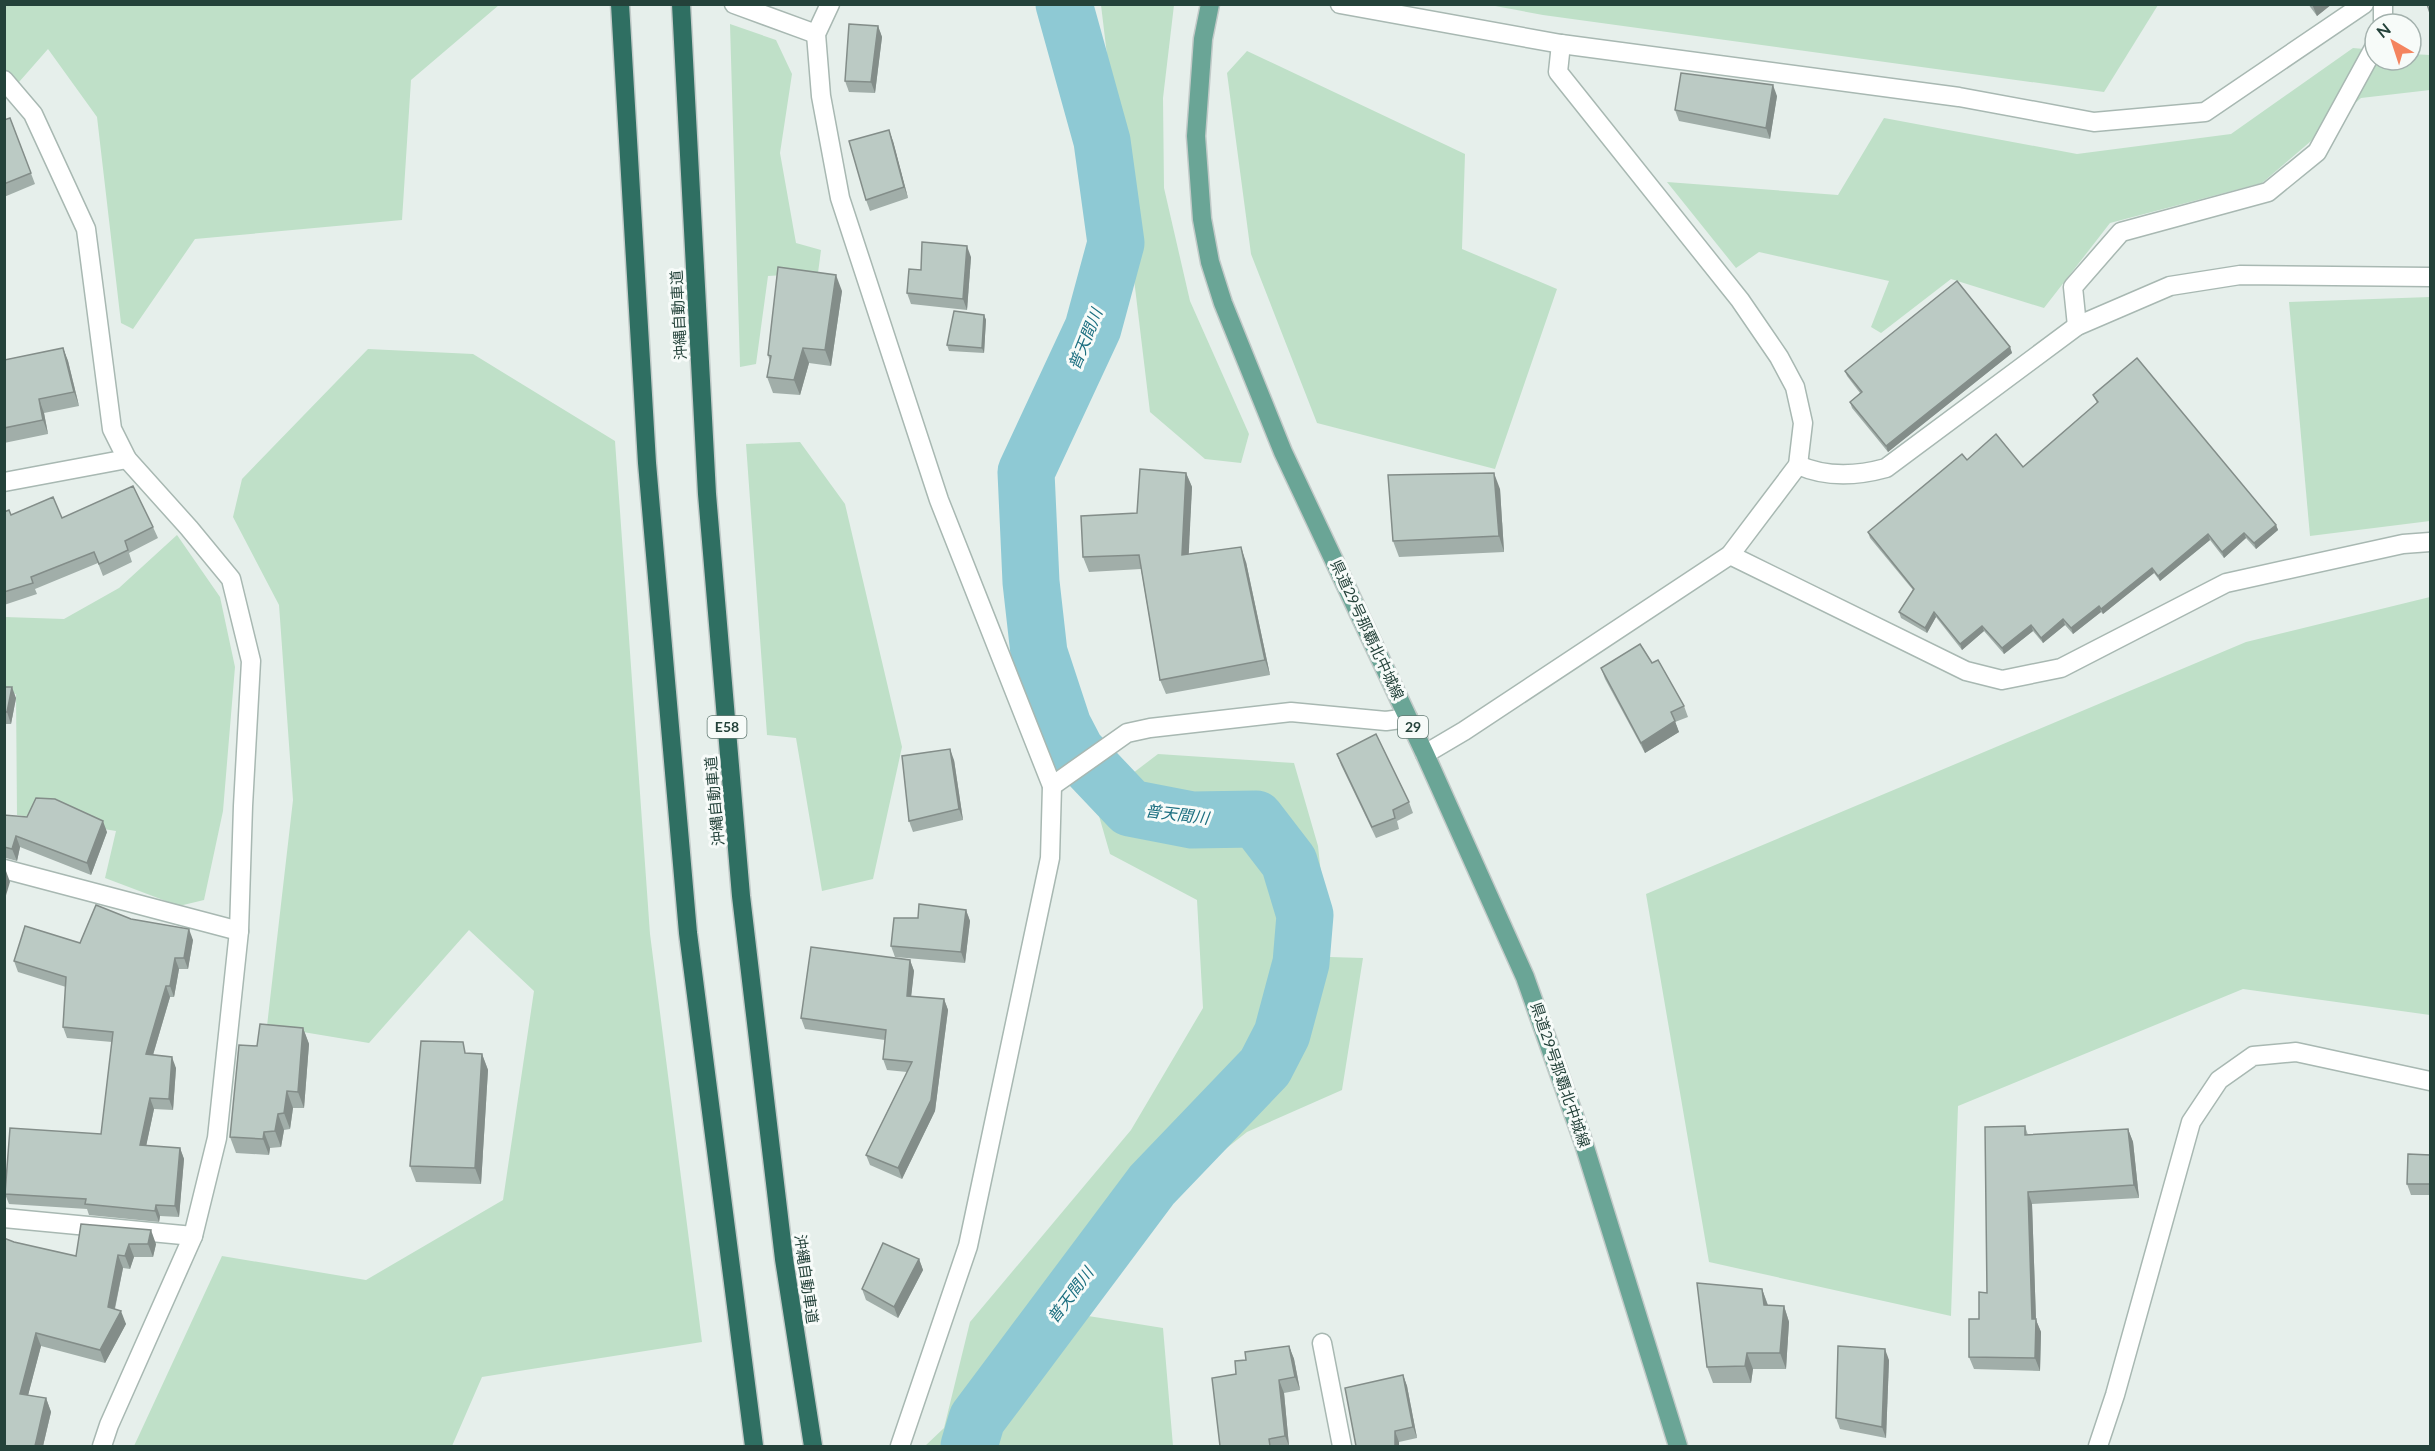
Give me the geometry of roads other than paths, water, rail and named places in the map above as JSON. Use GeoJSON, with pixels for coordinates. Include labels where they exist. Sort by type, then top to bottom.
{"type":"FeatureCollection","features":[{"type":"Feature","properties":{"kind":"highway"},"geometry":{"type":"LineString","coordinates":[[620,4],[647,463],[688,933],[754,1446]]}},
{"type":"Feature","properties":{"kind":"highway","name":"沖縄自動車道"},"geometry":{"type":"LineString","coordinates":[[681,4],[707,494],[741,896],[784,1259],[813,1446]]}},
{"type":"Feature","properties":{"kind":"main road","name":"県道29号那覇北中城線"},"geometry":{"type":"LineString","coordinates":[[1210,4],[1203,39],[1196,136],[1202,219],[1210,262],[1246,364],[1283,452],[1425,754],[1525,977],[1555,1058],[1678,1446]]}},
{"type":"Feature","properties":{"kind":"street"},"geometry":{"type":"LineString","coordinates":[[734,4],[816,34]]}},
{"type":"Feature","properties":{"kind":"street"},"geometry":{"type":"LineString","coordinates":[[830,4],[816,34],[821,96],[840,198],[939,501],[1053,785],[1050,858],[968,1246],[900,1446]]}},
{"type":"Feature","properties":{"kind":"street"},"geometry":{"type":"LineString","coordinates":[[1340,4],[1561,44],[1959,97],[2094,122],[2205,112],[2364,4]]}},
{"type":"Feature","properties":{"kind":"street"},"geometry":{"type":"LineString","coordinates":[[1425,754],[1464,731],[1730,555],[1798,465],[1803,423],[1795,387],[1779,357],[1740,300],[1558,72],[1561,44]]}},
{"type":"Feature","properties":{"kind":"street"},"geometry":{"type":"LineString","coordinates":[[2077,326],[2073,287],[2121,232],[2268,192],[2317,152],[2363,68]]}},
{"type":"Feature","properties":{"kind":"street"},"geometry":{"type":"LineString","coordinates":[[4,80],[33,114],[86,229],[112,429],[126,459],[189,528],[231,579],[251,661],[239,931],[217,1138],[193,1236],[109,1425],[102,1446]]}},
{"type":"Feature","properties":{"kind":"street"},"geometry":{"type":"LineString","coordinates":[[1798,465],[1811,471],[1834,474],[1865,474],[1887,468],[2077,326],[2170,286],[2240,275],[2430,277]]}},
{"type":"Feature","properties":{"kind":"street"},"geometry":{"type":"LineString","coordinates":[[4,482],[126,459]]}},
{"type":"Feature","properties":{"kind":"street"},"geometry":{"type":"LineString","coordinates":[[1730,555],[1966,671],[2002,680],[2061,668],[2226,583],[2403,544],[2430,542]]}},
{"type":"Feature","properties":{"kind":"street"},"geometry":{"type":"LineString","coordinates":[[1053,785],[1127,733],[1150,728],[1291,712],[1386,721],[1408,718]]}},
{"type":"Feature","properties":{"kind":"street"},"geometry":{"type":"LineString","coordinates":[[4,869],[239,931]]}},
{"type":"Feature","properties":{"kind":"street"},"geometry":{"type":"LineString","coordinates":[[2098,1446],[2115,1395],[2191,1122],[2219,1080],[2253,1056],[2296,1052],[2430,1081]]}},
{"type":"Feature","properties":{"kind":"street"},"geometry":{"type":"LineString","coordinates":[[4,1218],[193,1236]]}},
{"type":"Feature","properties":{"kind":"street"},"geometry":{"type":"LineString","coordinates":[[1322,1343],[1342,1446]]}},
{"type":"Feature","properties":{"kind":"waterway","name":"普天間川"},"geometry":{"type":"LineString","coordinates":[[969,1446],[977,1419],[1152,1185],[1265,1067],[1282,1034],[1301,963],[1305,915],[1289,862],[1256,819],[1192,820],[1130,808],[1076,751],[1063,726],[1039,653],[1031,582],[1026,472],[1093,328],[1116,243],[1102,141],[1064,4]]}}]}
